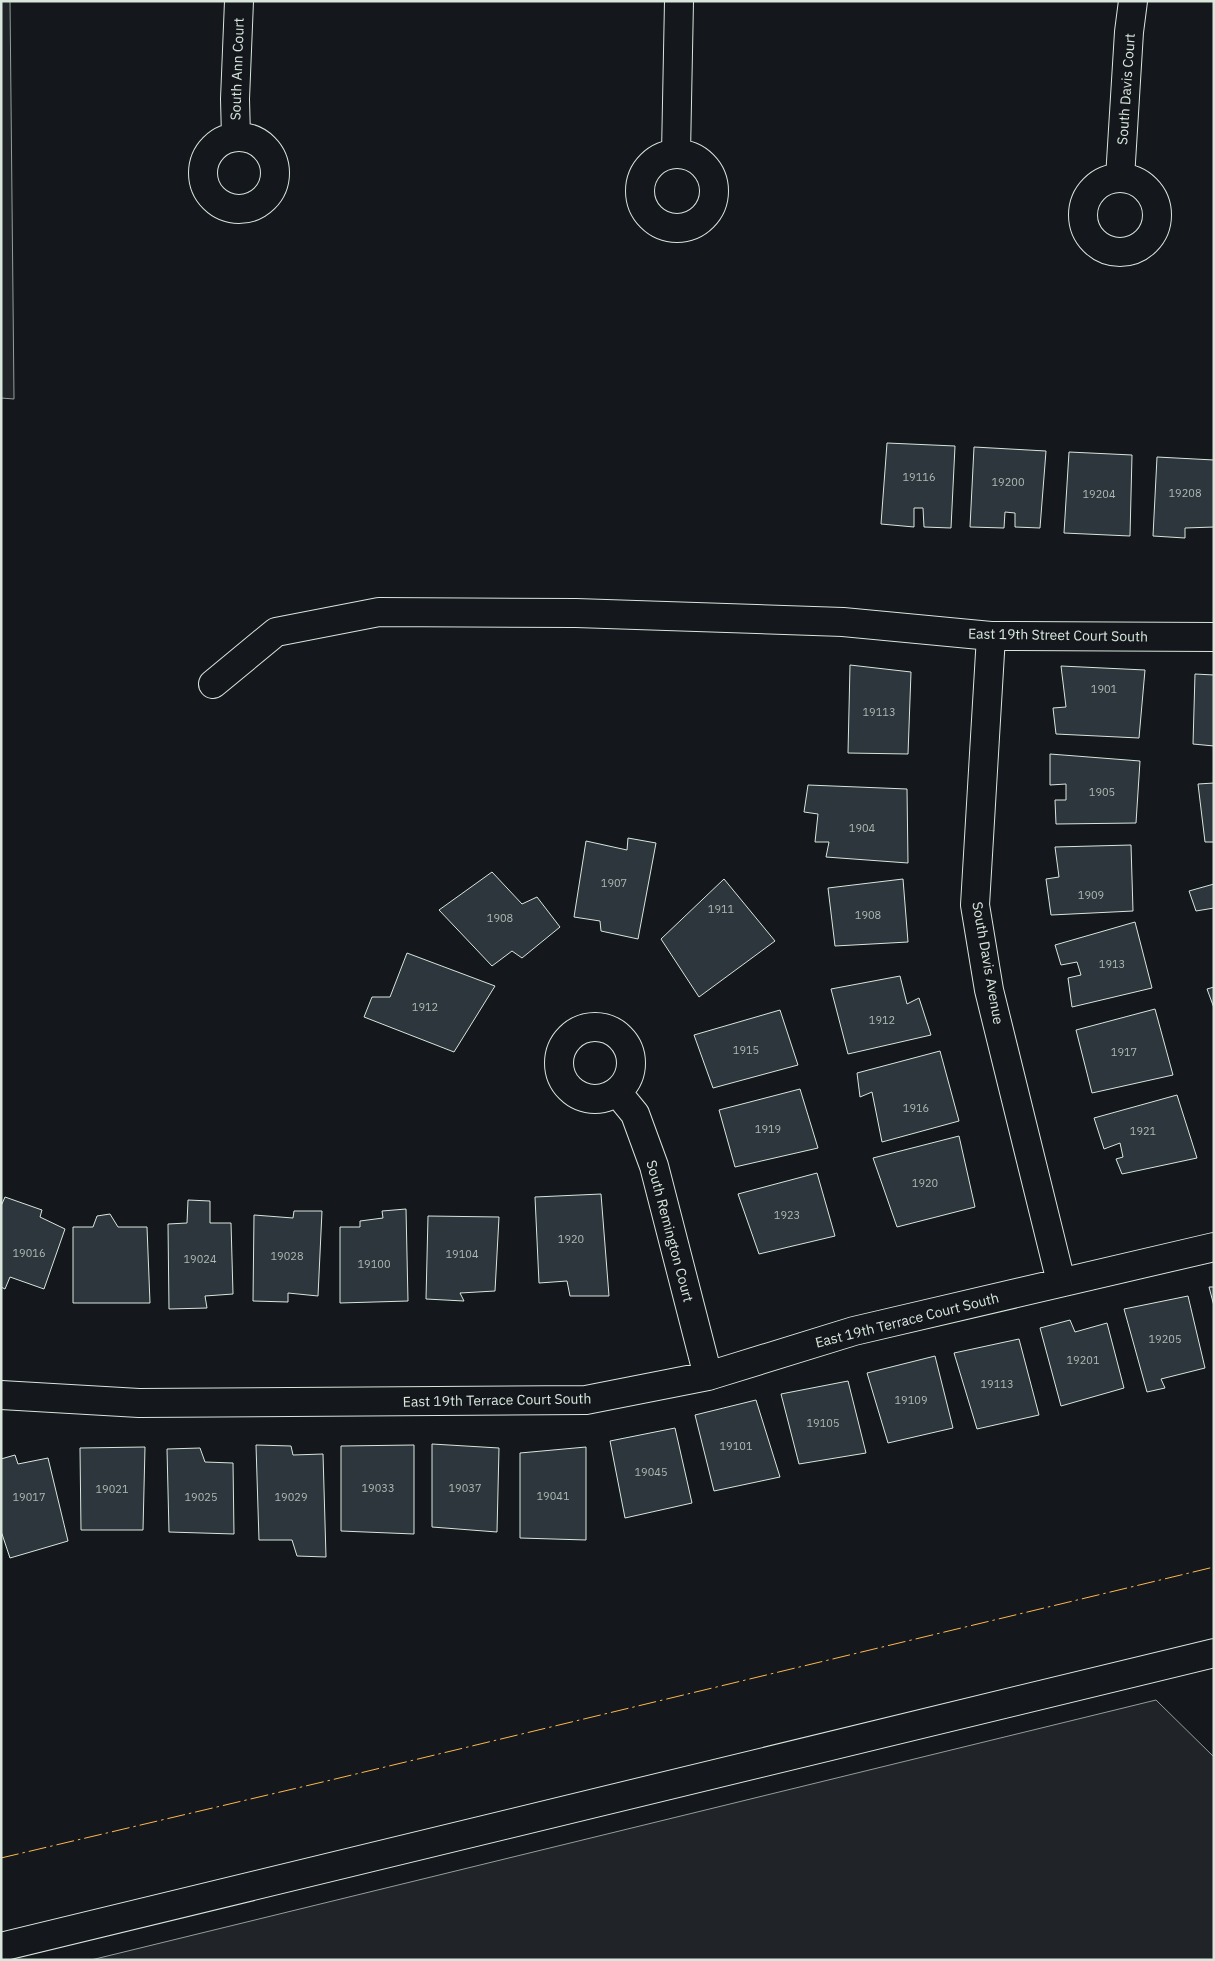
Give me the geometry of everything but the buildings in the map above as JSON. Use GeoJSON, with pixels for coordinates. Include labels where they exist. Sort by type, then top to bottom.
{"type":"FeatureCollection","features":[{"type":"Feature","properties":{"kind":"street","name":"South Ann Court"},"geometry":{"type":"LineString","coordinates":[[236,137],[235,98],[239,1]]}},
{"type":"Feature","properties":{"kind":"street"},"geometry":{"type":"LineString","coordinates":[[676,153],[680,1]]}},
{"type":"Feature","properties":{"kind":"street","name":"South Davis Court"},"geometry":{"type":"LineString","coordinates":[[1120,178],[1129,32],[1133,1]]}},
{"type":"Feature","properties":{"kind":"street","name":"East 19th Street Court South"},"geometry":{"type":"LineString","coordinates":[[213,684],[276,632],[379,612],[576,613],[843,622],[991,636],[1214,637]]}},
{"type":"Feature","properties":{"kind":"street","name":"South Davis Avenue"},"geometry":{"type":"LineString","coordinates":[[991,636],[975,905],[989,990],[1062,1282]]}},
{"type":"Feature","properties":{"kind":"street","name":"South Remington Court"},"geometry":{"type":"LineString","coordinates":[[618,1092],[635,1114],[654,1166],[708,1376]]}},
{"type":"Feature","properties":{"kind":"street","name":"East 19th Terrace Court South"},"geometry":{"type":"LineString","coordinates":[[1,1395],[139,1403],[586,1400],[708,1376],[854,1331],[1214,1247]]}},
{"type":"Feature","properties":{"kind":"street"},"geometry":{"type":"LineString","coordinates":[[1,1947],[1214,1653]]}},
{"type":"Feature","properties":{"kind":"shaded area"},"geometry":{"type":"Polygon","coordinates":[[[1,1],[10,1],[14,399],[1,398],[1,1]]]}},
{"type":"Feature","properties":{"kind":"shaded area"},"geometry":{"type":"Polygon","coordinates":[[[1156,1700],[1214,1757],[1214,1960],[91,1960],[1156,1700]]]}},
{"type":"Feature","properties":{"kind":"power"},"geometry":{"type":"LineString","coordinates":[[1,1858],[1214,1567]]}}]}
